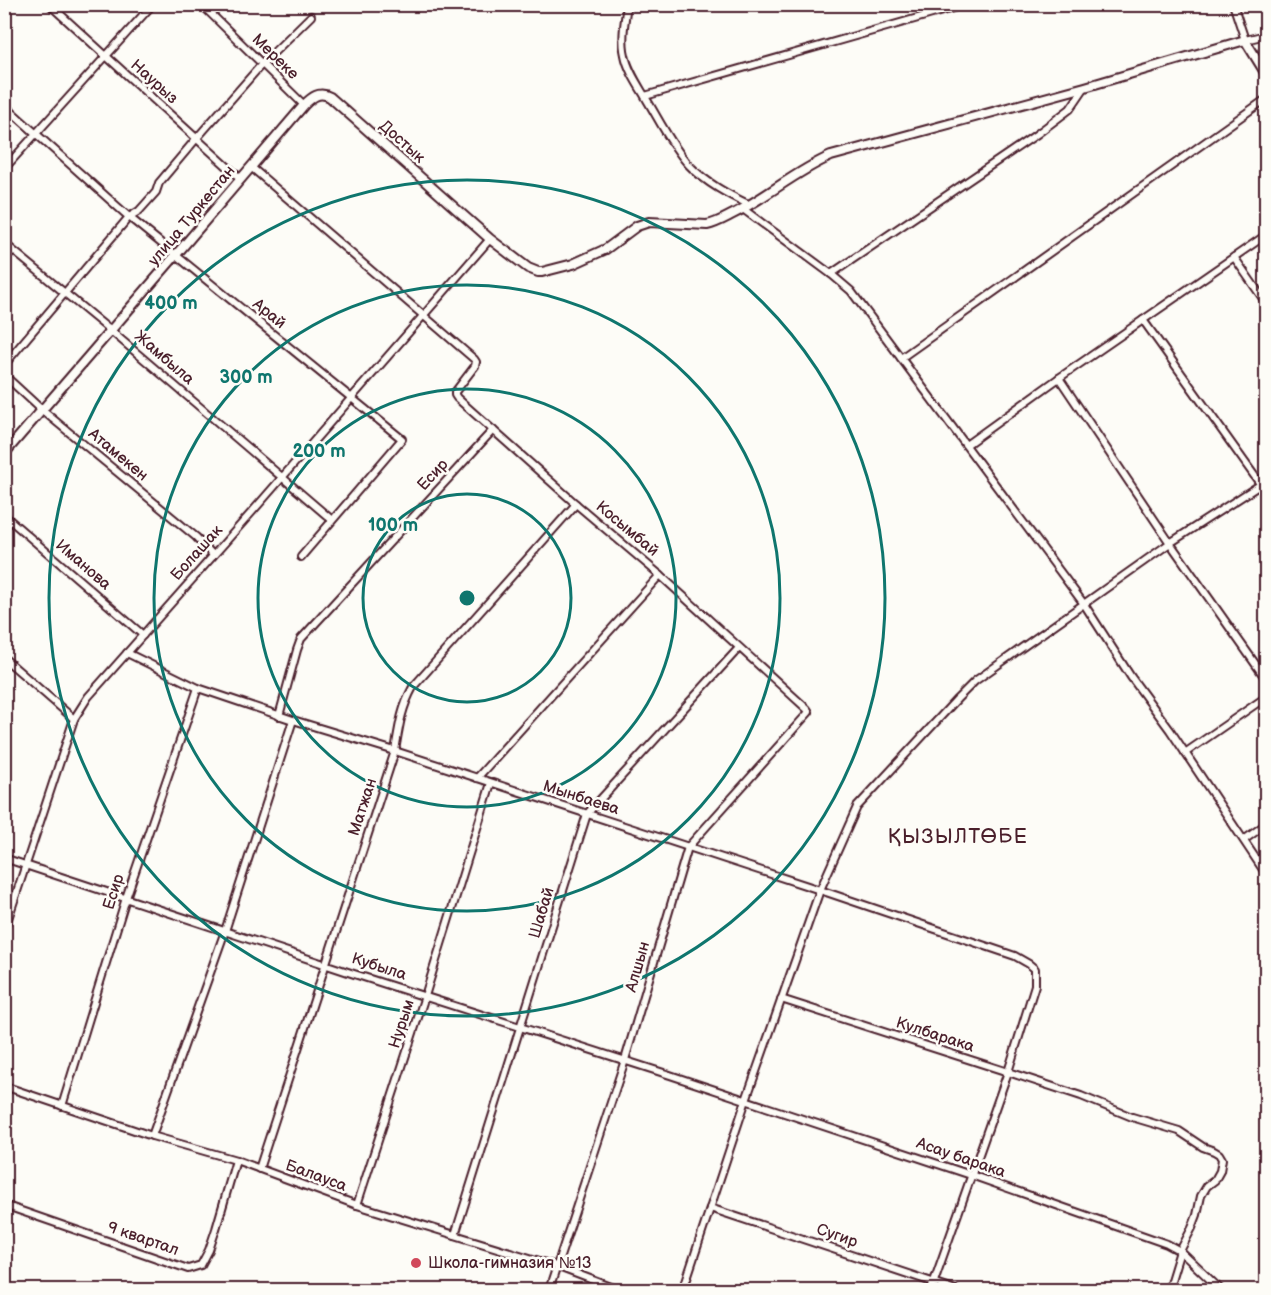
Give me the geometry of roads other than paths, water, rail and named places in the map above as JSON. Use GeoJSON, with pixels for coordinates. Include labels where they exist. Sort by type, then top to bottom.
{"type":"FeatureCollection","features":[{"type":"Feature","properties":{"kind":"street","name":"Наурыз"},"geometry":{"type":"LineString","coordinates":[[49,4],[241,179]]}},
{"type":"Feature","properties":{"kind":"street"},"geometry":{"type":"LineString","coordinates":[[4,169],[153,4]]}},
{"type":"Feature","properties":{"kind":"street","name":"Мереке"},"geometry":{"type":"LineString","coordinates":[[201,4],[304,105]]}},
{"type":"Feature","properties":{"kind":"street"},"geometry":{"type":"LineString","coordinates":[[627,4],[624,53],[627,65],[687,163],[851,291],[1084,604],[1131,677],[1170,730],[1266,874]]}},
{"type":"Feature","properties":{"kind":"street"},"geometry":{"type":"LineString","coordinates":[[645,96],[967,4]]}},
{"type":"Feature","properties":{"kind":"street"},"geometry":{"type":"LineString","coordinates":[[1233,4],[1245,40],[1266,74]]}},
{"type":"Feature","properties":{"kind":"street"},"geometry":{"type":"LineString","coordinates":[[4,365],[129,218],[139,211],[156,192],[159,183],[196,139],[262,64],[311,16]]}},
{"type":"Feature","properties":{"kind":"street"},"geometry":{"type":"LineString","coordinates":[[1245,40],[1266,35]]}},
{"type":"Feature","properties":{"kind":"street","name":"Достык"},"geometry":{"type":"LineString","coordinates":[[304,105],[317,95],[325,94],[330,97],[490,239],[522,265],[542,272],[573,264],[606,249],[643,223],[707,225],[715,223],[746,207],[817,162],[831,156],[1085,87],[1245,40]]}},
{"type":"Feature","properties":{"kind":"street"},"geometry":{"type":"LineString","coordinates":[[831,274],[1070,110],[1085,87]]}},
{"type":"Feature","properties":{"kind":"street"},"geometry":{"type":"LineString","coordinates":[[901,358],[1266,99]]}},
{"type":"Feature","properties":{"kind":"street","name":"Арай"},"geometry":{"type":"LineString","coordinates":[[4,105],[129,218],[402,439],[301,557]]}},
{"type":"Feature","properties":{"kind":"street","name":"улица Туркестан"},"geometry":{"type":"LineString","coordinates":[[4,454],[304,105]]}},
{"type":"Feature","properties":{"kind":"street"},"geometry":{"type":"LineString","coordinates":[[251,167],[423,315]]}},
{"type":"Feature","properties":{"kind":"street"},"geometry":{"type":"LineString","coordinates":[[966,445],[1266,235]]}},
{"type":"Feature","properties":{"kind":"street","name":"Болашак"},"geometry":{"type":"LineString","coordinates":[[4,931],[74,719],[88,697],[490,239]]}},
{"type":"Feature","properties":{"kind":"street","name":"Жамбыла"},"geometry":{"type":"LineString","coordinates":[[4,243],[111,330],[332,520]]}},
{"type":"Feature","properties":{"kind":"street"},"geometry":{"type":"LineString","coordinates":[[1234,257],[1266,303]]}},
{"type":"Feature","properties":{"kind":"street","name":"Косымбай"},"geometry":{"type":"LineString","coordinates":[[423,315],[476,362],[455,396],[660,575],[809,712]]}},
{"type":"Feature","properties":{"kind":"street"},"geometry":{"type":"LineString","coordinates":[[1143,320],[1264,483],[1266,492]]}},
{"type":"Feature","properties":{"kind":"street","name":"Атамекен"},"geometry":{"type":"LineString","coordinates":[[4,375],[42,410],[195,537],[213,555]]}},
{"type":"Feature","properties":{"kind":"street"},"geometry":{"type":"LineString","coordinates":[[1059,378],[1170,543],[1266,679]]}},
{"type":"Feature","properties":{"kind":"street","name":"Есир"},"geometry":{"type":"LineString","coordinates":[[279,716],[301,639],[493,430]]}},
{"type":"Feature","properties":{"kind":"street"},"geometry":{"type":"LineString","coordinates":[[683,1290],[820,890],[857,807],[975,681],[1170,543],[1264,483]]}},
{"type":"Feature","properties":{"kind":"street","name":"Матжан"},"geometry":{"type":"LineString","coordinates":[[259,1169],[395,751],[400,716],[405,701],[413,687],[576,504]]}},
{"type":"Feature","properties":{"kind":"street","name":"Иманова"},"geometry":{"type":"LineString","coordinates":[[4,515],[142,635]]}},
{"type":"Feature","properties":{"kind":"street"},"geometry":{"type":"LineString","coordinates":[[477,778],[660,575]]}},
{"type":"Feature","properties":{"kind":"street","name":"Шабай"},"geometry":{"type":"LineString","coordinates":[[455,1235],[587,814],[740,648]]}},
{"type":"Feature","properties":{"kind":"street","name":"Мынбаева"},"geometry":{"type":"LineString","coordinates":[[127,653],[198,688],[279,716],[395,751],[1015,956],[1035,969],[1035,985],[1008,1072]]}},
{"type":"Feature","properties":{"kind":"street"},"geometry":{"type":"LineString","coordinates":[[4,658],[74,719]]}},
{"type":"Feature","properties":{"kind":"street","name":"Есир"},"geometry":{"type":"LineString","coordinates":[[62,1106],[126,898],[198,688]]}},
{"type":"Feature","properties":{"kind":"street"},"geometry":{"type":"LineString","coordinates":[[1185,753],[1266,697]]}},
{"type":"Feature","properties":{"kind":"street","name":"Алшын"},"geometry":{"type":"LineString","coordinates":[[549,1290],[625,1060],[688,847],[809,712]]}},
{"type":"Feature","properties":{"kind":"street"},"geometry":{"type":"LineString","coordinates":[[152,1136],[225,931],[293,720]]}},
{"type":"Feature","properties":{"kind":"street","name":"Нурым"},"geometry":{"type":"LineString","coordinates":[[357,1205],[491,783]]}},
{"type":"Feature","properties":{"kind":"street"},"geometry":{"type":"LineString","coordinates":[[1244,840],[1266,824]]}},
{"type":"Feature","properties":{"kind":"street","name":"Кубыла"},"geometry":{"type":"LineString","coordinates":[[4,858],[746,1101]]}},
{"type":"Feature","properties":{"kind":"street","name":"Кулбарака"},"geometry":{"type":"LineString","coordinates":[[781,999],[1081,1096],[1132,1117],[1179,1131],[1219,1154],[1222,1159],[1220,1171],[1200,1196],[1197,1215],[1180,1251]]}},
{"type":"Feature","properties":{"kind":"street"},"geometry":{"type":"LineString","coordinates":[[931,1290],[1008,1072]]}},
{"type":"Feature","properties":{"kind":"street","name":"Балауса"},"geometry":{"type":"LineString","coordinates":[[4,1086],[152,1136],[236,1160],[357,1205],[556,1266],[619,1290]]}},
{"type":"Feature","properties":{"kind":"street","name":"Асау барака"},"geometry":{"type":"LineString","coordinates":[[746,1101],[972,1175],[1167,1244],[1180,1251],[1221,1290]]}},
{"type":"Feature","properties":{"kind":"street","name":"9 квартал"},"geometry":{"type":"LineString","coordinates":[[4,1205],[188,1269],[201,1265],[209,1250],[236,1160]]}},
{"type":"Feature","properties":{"kind":"street","name":"Сугир"},"geometry":{"type":"LineString","coordinates":[[710,1208],[956,1290]]}},
{"type":"Feature","properties":{"kind":"street"},"geometry":{"type":"LineString","coordinates":[[1168,1290],[1180,1251]]}},
{"type":"Feature","properties":{"kind":"place","name":"Школа-гимназия №13"},"geometry":{"type":"Point","coordinates":[416,1263]}},
{"type":"Feature","properties":{"kind":"district","name":"ҚЫЗЫЛТӨБЕ"},"geometry":{"type":"Point","coordinates":[958,837]}}]}
